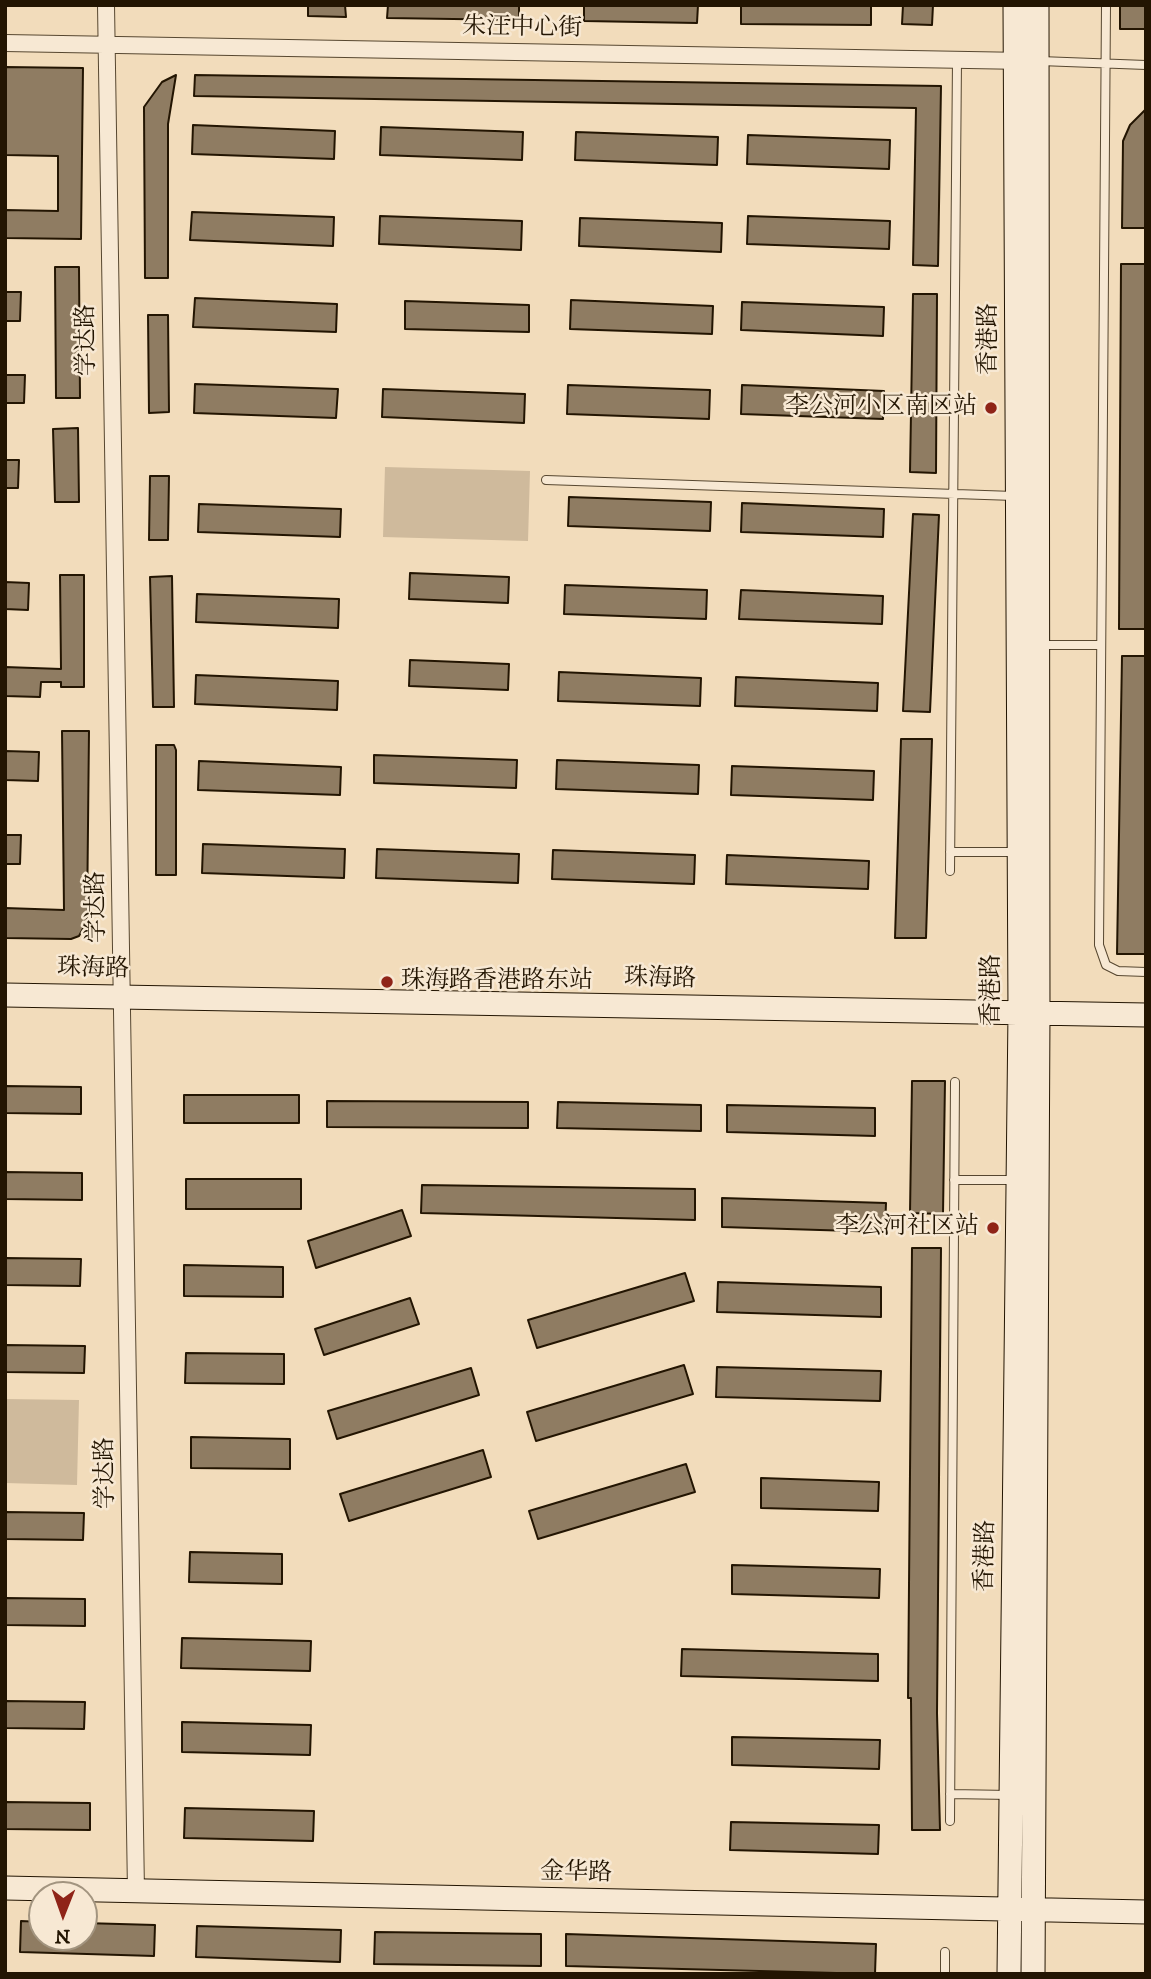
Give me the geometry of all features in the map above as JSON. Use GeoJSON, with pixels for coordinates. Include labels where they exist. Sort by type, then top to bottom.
{"type":"FeatureCollection","features":[{"type":"Feature","properties":{"kind":"main road","name":"香港路"},"geometry":{"type":"LineString","coordinates":[[1015,5],[1026,61],[1038,645],[1029,1012],[1033,1974]]}},
{"type":"Feature","properties":{"kind":"main road","name":"香港路"},"geometry":{"type":"LineString","coordinates":[[1009,1974],[1017,1180],[1029,1012],[1019,852],[1017,496],[1026,61],[1037,5]]}},
{"type":"Feature","properties":{"kind":"main road","name":"珠海路"},"geometry":{"type":"LineString","coordinates":[[5,995],[1146,1015]]}},
{"type":"Feature","properties":{"kind":"main road","name":"金华路"},"geometry":{"type":"LineString","coordinates":[[5,1888],[1146,1912]]}},
{"type":"Feature","properties":{"kind":"street","name":"学达路"},"geometry":{"type":"LineString","coordinates":[[106,5],[136,1891]]}},
{"type":"Feature","properties":{"kind":"street","name":"朱汪中心街"},"geometry":{"type":"LineString","coordinates":[[5,43],[1026,61]]}},
{"type":"Feature","properties":{"kind":"lane"},"geometry":{"type":"LineString","coordinates":[[1106,5],[1099,945],[1106,965],[1118,971],[1146,972]]}},
{"type":"Feature","properties":{"kind":"lane"},"geometry":{"type":"LineString","coordinates":[[950,871],[957,60]]}},
{"type":"Feature","properties":{"kind":"lane"},"geometry":{"type":"LineString","coordinates":[[1026,61],[1146,65]]}},
{"type":"Feature","properties":{"kind":"lane"},"geometry":{"type":"LineString","coordinates":[[546,480],[1017,496]]}},
{"type":"Feature","properties":{"kind":"lane"},"geometry":{"type":"LineString","coordinates":[[1038,645],[1101,645]]}},
{"type":"Feature","properties":{"kind":"lane"},"geometry":{"type":"LineString","coordinates":[[950,852],[1019,852]]}},
{"type":"Feature","properties":{"kind":"lane"},"geometry":{"type":"LineString","coordinates":[[950,1821],[955,1082]]}},
{"type":"Feature","properties":{"kind":"lane"},"geometry":{"type":"LineString","coordinates":[[954,1180],[1017,1180]]}},
{"type":"Feature","properties":{"kind":"lane"},"geometry":{"type":"LineString","coordinates":[[950,1794],[1010,1796]]}},
{"type":"Feature","properties":{"kind":"lane"},"geometry":{"type":"LineString","coordinates":[[945,1952],[945,1974]]}},
{"type":"Feature","properties":{"kind":"shaded area"},"geometry":{"type":"Polygon","coordinates":[[[385,467],[530,471],[528,541],[383,537],[385,467]]]}},
{"type":"Feature","properties":{"kind":"shaded area"},"geometry":{"type":"Polygon","coordinates":[[[5,1399],[79,1400],[77,1485],[5,1483],[5,1399]]]}},
{"type":"Feature","properties":{"kind":"building"},"geometry":{"type":"Polygon","coordinates":[[[308,5],[345,5],[346,17],[308,16],[308,5]]]}},
{"type":"Feature","properties":{"kind":"building"},"geometry":{"type":"Polygon","coordinates":[[[388,5],[519,5],[519,20],[387,18],[388,5]]]}},
{"type":"Feature","properties":{"kind":"building"},"geometry":{"type":"Polygon","coordinates":[[[584,5],[698,5],[697,23],[584,21],[584,5]]]}},
{"type":"Feature","properties":{"kind":"building"},"geometry":{"type":"Polygon","coordinates":[[[741,5],[871,5],[871,25],[741,24],[741,5]]]}},
{"type":"Feature","properties":{"kind":"building"},"geometry":{"type":"Polygon","coordinates":[[[903,5],[933,5],[932,25],[902,24],[903,5]]]}},
{"type":"Feature","properties":{"kind":"building"},"geometry":{"type":"Polygon","coordinates":[[[1120,5],[1146,5],[1146,29],[1120,29],[1120,5]]]}},
{"type":"Feature","properties":{"kind":"building"},"geometry":{"type":"Polygon","coordinates":[[[5,67],[83,68],[81,239],[5,238],[5,210],[58,211],[58,156],[5,155],[5,67]]]}},
{"type":"Feature","properties":{"kind":"building"},"geometry":{"type":"Polygon","coordinates":[[[176,75],[168,124],[168,278],[145,278],[144,107],[162,82],[176,75]]]}},
{"type":"Feature","properties":{"kind":"building"},"geometry":{"type":"Polygon","coordinates":[[[195,75],[941,86],[938,266],[913,265],[916,108],[194,96],[195,75]]]}},
{"type":"Feature","properties":{"kind":"building"},"geometry":{"type":"Polygon","coordinates":[[[1146,109],[1146,228],[1122,228],[1123,141],[1130,125],[1146,109]]]}},
{"type":"Feature","properties":{"kind":"building"},"geometry":{"type":"Polygon","coordinates":[[[193,125],[335,131],[334,159],[192,154],[193,125]]]}},
{"type":"Feature","properties":{"kind":"building"},"geometry":{"type":"Polygon","coordinates":[[[381,127],[523,132],[522,160],[380,155],[381,127]]]}},
{"type":"Feature","properties":{"kind":"building"},"geometry":{"type":"Polygon","coordinates":[[[576,132],[718,137],[717,165],[575,160],[576,132]]]}},
{"type":"Feature","properties":{"kind":"building"},"geometry":{"type":"Polygon","coordinates":[[[748,135],[890,140],[889,169],[747,164],[748,135]]]}},
{"type":"Feature","properties":{"kind":"building"},"geometry":{"type":"Polygon","coordinates":[[[192,212],[334,217],[333,246],[190,240],[192,212]]]}},
{"type":"Feature","properties":{"kind":"building"},"geometry":{"type":"Polygon","coordinates":[[[380,216],[522,221],[521,250],[379,244],[380,216]]]}},
{"type":"Feature","properties":{"kind":"building"},"geometry":{"type":"Polygon","coordinates":[[[748,216],[890,221],[889,249],[747,244],[748,216]]]}},
{"type":"Feature","properties":{"kind":"building"},"geometry":{"type":"Polygon","coordinates":[[[580,218],[722,223],[721,252],[579,246],[580,218]]]}},
{"type":"Feature","properties":{"kind":"building"},"geometry":{"type":"Polygon","coordinates":[[[1121,264],[1146,264],[1146,629],[1119,629],[1121,264]]]}},
{"type":"Feature","properties":{"kind":"building"},"geometry":{"type":"Polygon","coordinates":[[[55,267],[79,267],[80,398],[56,398],[55,267]]]}},
{"type":"Feature","properties":{"kind":"building"},"geometry":{"type":"Polygon","coordinates":[[[5,292],[21,292],[20,321],[5,321],[5,292]]]}},
{"type":"Feature","properties":{"kind":"building"},"geometry":{"type":"Polygon","coordinates":[[[913,294],[937,294],[936,473],[910,472],[913,294]]]}},
{"type":"Feature","properties":{"kind":"building"},"geometry":{"type":"Polygon","coordinates":[[[195,298],[337,304],[336,332],[193,327],[195,298]]]}},
{"type":"Feature","properties":{"kind":"building"},"geometry":{"type":"Polygon","coordinates":[[[571,300],[713,306],[712,334],[570,329],[571,300]]]}},
{"type":"Feature","properties":{"kind":"building"},"geometry":{"type":"Polygon","coordinates":[[[405,301],[529,305],[529,332],[405,329],[405,301]]]}},
{"type":"Feature","properties":{"kind":"building"},"geometry":{"type":"Polygon","coordinates":[[[742,302],[884,307],[883,336],[741,330],[742,302]]]}},
{"type":"Feature","properties":{"kind":"building"},"geometry":{"type":"Polygon","coordinates":[[[148,315],[168,315],[169,412],[149,413],[148,315]]]}},
{"type":"Feature","properties":{"kind":"building"},"geometry":{"type":"Polygon","coordinates":[[[5,375],[25,375],[24,403],[5,403],[5,375]]]}},
{"type":"Feature","properties":{"kind":"building"},"geometry":{"type":"Polygon","coordinates":[[[195,384],[338,389],[336,418],[194,413],[195,384]]]}},
{"type":"Feature","properties":{"kind":"building"},"geometry":{"type":"Polygon","coordinates":[[[568,385],[710,390],[709,419],[567,414],[568,385]]]}},
{"type":"Feature","properties":{"kind":"building"},"geometry":{"type":"Polygon","coordinates":[[[742,385],[884,391],[883,419],[741,414],[742,385]]]}},
{"type":"Feature","properties":{"kind":"building"},"geometry":{"type":"Polygon","coordinates":[[[383,389],[525,394],[524,423],[382,417],[383,389]]]}},
{"type":"Feature","properties":{"kind":"building"},"geometry":{"type":"Polygon","coordinates":[[[78,428],[79,502],[55,502],[53,429],[78,428]]]}},
{"type":"Feature","properties":{"kind":"building"},"geometry":{"type":"Polygon","coordinates":[[[5,460],[19,460],[18,488],[5,488],[5,460]]]}},
{"type":"Feature","properties":{"kind":"building"},"geometry":{"type":"Polygon","coordinates":[[[150,476],[169,476],[168,540],[149,540],[150,476]]]}},
{"type":"Feature","properties":{"kind":"building"},"geometry":{"type":"Polygon","coordinates":[[[569,497],[711,502],[710,531],[568,526],[569,497]]]}},
{"type":"Feature","properties":{"kind":"building"},"geometry":{"type":"Polygon","coordinates":[[[742,503],[884,509],[883,537],[741,532],[742,503]]]}},
{"type":"Feature","properties":{"kind":"building"},"geometry":{"type":"Polygon","coordinates":[[[199,504],[341,509],[340,537],[198,532],[199,504]]]}},
{"type":"Feature","properties":{"kind":"building"},"geometry":{"type":"Polygon","coordinates":[[[913,514],[939,515],[930,712],[903,711],[913,514]]]}},
{"type":"Feature","properties":{"kind":"building"},"geometry":{"type":"Polygon","coordinates":[[[410,573],[509,577],[508,603],[409,599],[410,573]]]}},
{"type":"Feature","properties":{"kind":"building"},"geometry":{"type":"Polygon","coordinates":[[[60,575],[84,575],[84,687],[61,687],[61,682],[41,682],[40,697],[5,696],[5,667],[61,669],[60,575]]]}},
{"type":"Feature","properties":{"kind":"building"},"geometry":{"type":"Polygon","coordinates":[[[172,576],[174,707],[153,707],[150,577],[172,576]]]}},
{"type":"Feature","properties":{"kind":"building"},"geometry":{"type":"Polygon","coordinates":[[[5,582],[29,583],[28,610],[5,609],[5,582]]]}},
{"type":"Feature","properties":{"kind":"building"},"geometry":{"type":"Polygon","coordinates":[[[565,585],[707,590],[706,619],[564,614],[565,585]]]}},
{"type":"Feature","properties":{"kind":"building"},"geometry":{"type":"Polygon","coordinates":[[[741,590],[883,596],[882,624],[739,619],[741,590]]]}},
{"type":"Feature","properties":{"kind":"building"},"geometry":{"type":"Polygon","coordinates":[[[197,594],[339,599],[338,628],[196,622],[197,594]]]}},
{"type":"Feature","properties":{"kind":"building"},"geometry":{"type":"Polygon","coordinates":[[[1122,656],[1146,656],[1146,954],[1117,954],[1122,656]]]}},
{"type":"Feature","properties":{"kind":"building"},"geometry":{"type":"Polygon","coordinates":[[[410,660],[509,664],[508,690],[409,686],[410,660]]]}},
{"type":"Feature","properties":{"kind":"building"},"geometry":{"type":"Polygon","coordinates":[[[559,672],[701,678],[700,706],[558,701],[559,672]]]}},
{"type":"Feature","properties":{"kind":"building"},"geometry":{"type":"Polygon","coordinates":[[[196,675],[338,681],[337,710],[195,704],[196,675]]]}},
{"type":"Feature","properties":{"kind":"building"},"geometry":{"type":"Polygon","coordinates":[[[736,677],[878,683],[877,711],[735,706],[736,677]]]}},
{"type":"Feature","properties":{"kind":"building"},"geometry":{"type":"Polygon","coordinates":[[[62,731],[89,731],[87,921],[79,936],[71,939],[5,938],[5,908],[64,910],[62,731]]]}},
{"type":"Feature","properties":{"kind":"building"},"geometry":{"type":"Polygon","coordinates":[[[901,739],[932,739],[926,938],[895,938],[901,739]]]}},
{"type":"Feature","properties":{"kind":"building"},"geometry":{"type":"Polygon","coordinates":[[[156,745],[174,745],[176,750],[176,875],[156,875],[156,745]]]}},
{"type":"Feature","properties":{"kind":"building"},"geometry":{"type":"Polygon","coordinates":[[[5,751],[39,752],[38,781],[5,780],[5,751]]]}},
{"type":"Feature","properties":{"kind":"building"},"geometry":{"type":"Polygon","coordinates":[[[374,755],[517,760],[516,788],[374,783],[374,755]]]}},
{"type":"Feature","properties":{"kind":"building"},"geometry":{"type":"Polygon","coordinates":[[[557,760],[699,765],[698,794],[556,789],[557,760]]]}},
{"type":"Feature","properties":{"kind":"building"},"geometry":{"type":"Polygon","coordinates":[[[199,761],[341,767],[340,795],[198,790],[199,761]]]}},
{"type":"Feature","properties":{"kind":"building"},"geometry":{"type":"Polygon","coordinates":[[[732,766],[874,771],[873,800],[731,795],[732,766]]]}},
{"type":"Feature","properties":{"kind":"building"},"geometry":{"type":"Polygon","coordinates":[[[5,835],[21,835],[20,864],[5,864],[5,835]]]}},
{"type":"Feature","properties":{"kind":"building"},"geometry":{"type":"Polygon","coordinates":[[[203,844],[345,849],[344,878],[202,873],[203,844]]]}},
{"type":"Feature","properties":{"kind":"building"},"geometry":{"type":"Polygon","coordinates":[[[377,849],[519,854],[518,883],[376,878],[377,849]]]}},
{"type":"Feature","properties":{"kind":"building"},"geometry":{"type":"Polygon","coordinates":[[[553,850],[695,855],[694,884],[552,879],[553,850]]]}},
{"type":"Feature","properties":{"kind":"building"},"geometry":{"type":"Polygon","coordinates":[[[727,855],[869,861],[868,889],[726,884],[727,855]]]}},
{"type":"Feature","properties":{"kind":"building"},"geometry":{"type":"Polygon","coordinates":[[[912,1081],[945,1081],[943,1214],[910,1213],[912,1081]]]}},
{"type":"Feature","properties":{"kind":"building"},"geometry":{"type":"Polygon","coordinates":[[[5,1086],[81,1087],[81,1114],[5,1113],[5,1086]]]}},
{"type":"Feature","properties":{"kind":"building"},"geometry":{"type":"Polygon","coordinates":[[[184,1095],[299,1095],[299,1123],[184,1123],[184,1095]]]}},
{"type":"Feature","properties":{"kind":"building"},"geometry":{"type":"Polygon","coordinates":[[[327,1101],[528,1102],[528,1128],[327,1127],[327,1101]]]}},
{"type":"Feature","properties":{"kind":"building"},"geometry":{"type":"Polygon","coordinates":[[[558,1102],[701,1105],[701,1131],[557,1128],[558,1102]]]}},
{"type":"Feature","properties":{"kind":"building"},"geometry":{"type":"Polygon","coordinates":[[[727,1105],[875,1108],[875,1136],[727,1132],[727,1105]]]}},
{"type":"Feature","properties":{"kind":"building"},"geometry":{"type":"Polygon","coordinates":[[[5,1172],[82,1173],[82,1200],[5,1199],[5,1172]]]}},
{"type":"Feature","properties":{"kind":"building"},"geometry":{"type":"Polygon","coordinates":[[[186,1179],[301,1179],[301,1209],[186,1209],[186,1179]]]}},
{"type":"Feature","properties":{"kind":"building"},"geometry":{"type":"Polygon","coordinates":[[[422,1185],[695,1189],[695,1220],[421,1213],[422,1185]]]}},
{"type":"Feature","properties":{"kind":"building"},"geometry":{"type":"Polygon","coordinates":[[[722,1198],[886,1203],[885,1232],[722,1227],[722,1198]]]}},
{"type":"Feature","properties":{"kind":"building"},"geometry":{"type":"Polygon","coordinates":[[[402,1210],[411,1236],[316,1268],[308,1241],[402,1210]]]}},
{"type":"Feature","properties":{"kind":"building"},"geometry":{"type":"Polygon","coordinates":[[[912,1248],[941,1248],[937,1713],[940,1830],[912,1830],[911,1698],[908,1698],[912,1248]]]}},
{"type":"Feature","properties":{"kind":"building"},"geometry":{"type":"Polygon","coordinates":[[[5,1258],[81,1259],[80,1286],[5,1285],[5,1258]]]}},
{"type":"Feature","properties":{"kind":"building"},"geometry":{"type":"Polygon","coordinates":[[[184,1265],[283,1267],[283,1297],[184,1296],[184,1265]]]}},
{"type":"Feature","properties":{"kind":"building"},"geometry":{"type":"Polygon","coordinates":[[[685,1273],[694,1301],[537,1348],[528,1320],[685,1273]]]}},
{"type":"Feature","properties":{"kind":"building"},"geometry":{"type":"Polygon","coordinates":[[[718,1282],[881,1287],[881,1317],[717,1312],[718,1282]]]}},
{"type":"Feature","properties":{"kind":"building"},"geometry":{"type":"Polygon","coordinates":[[[410,1298],[419,1324],[324,1355],[315,1329],[410,1298]]]}},
{"type":"Feature","properties":{"kind":"building"},"geometry":{"type":"Polygon","coordinates":[[[5,1345],[85,1346],[84,1373],[5,1372],[5,1345]]]}},
{"type":"Feature","properties":{"kind":"building"},"geometry":{"type":"Polygon","coordinates":[[[186,1353],[284,1354],[284,1384],[185,1383],[186,1353]]]}},
{"type":"Feature","properties":{"kind":"building"},"geometry":{"type":"Polygon","coordinates":[[[684,1365],[693,1394],[536,1441],[527,1412],[684,1365]]]}},
{"type":"Feature","properties":{"kind":"building"},"geometry":{"type":"Polygon","coordinates":[[[717,1367],[881,1371],[880,1401],[716,1397],[717,1367]]]}},
{"type":"Feature","properties":{"kind":"building"},"geometry":{"type":"Polygon","coordinates":[[[471,1368],[479,1395],[337,1439],[328,1411],[471,1368]]]}},
{"type":"Feature","properties":{"kind":"building"},"geometry":{"type":"Polygon","coordinates":[[[191,1437],[290,1439],[290,1469],[191,1468],[191,1437]]]}},
{"type":"Feature","properties":{"kind":"building"},"geometry":{"type":"Polygon","coordinates":[[[483,1450],[491,1477],[349,1521],[340,1494],[483,1450]]]}},
{"type":"Feature","properties":{"kind":"building"},"geometry":{"type":"Polygon","coordinates":[[[686,1464],[695,1492],[538,1539],[529,1511],[686,1464]]]}},
{"type":"Feature","properties":{"kind":"building"},"geometry":{"type":"Polygon","coordinates":[[[761,1478],[879,1482],[878,1511],[761,1508],[761,1478]]]}},
{"type":"Feature","properties":{"kind":"building"},"geometry":{"type":"Polygon","coordinates":[[[5,1512],[84,1513],[83,1540],[5,1539],[5,1512]]]}},
{"type":"Feature","properties":{"kind":"building"},"geometry":{"type":"Polygon","coordinates":[[[190,1552],[282,1554],[282,1584],[189,1582],[190,1552]]]}},
{"type":"Feature","properties":{"kind":"building"},"geometry":{"type":"Polygon","coordinates":[[[732,1565],[880,1569],[879,1598],[732,1594],[732,1565]]]}},
{"type":"Feature","properties":{"kind":"building"},"geometry":{"type":"Polygon","coordinates":[[[5,1598],[85,1599],[85,1626],[5,1625],[5,1598]]]}},
{"type":"Feature","properties":{"kind":"building"},"geometry":{"type":"Polygon","coordinates":[[[182,1638],[311,1641],[310,1671],[181,1668],[182,1638]]]}},
{"type":"Feature","properties":{"kind":"building"},"geometry":{"type":"Polygon","coordinates":[[[682,1649],[878,1654],[878,1681],[681,1676],[682,1649]]]}},
{"type":"Feature","properties":{"kind":"building"},"geometry":{"type":"Polygon","coordinates":[[[5,1701],[85,1702],[84,1729],[5,1728],[5,1701]]]}},
{"type":"Feature","properties":{"kind":"building"},"geometry":{"type":"Polygon","coordinates":[[[182,1722],[311,1725],[310,1755],[182,1752],[182,1722]]]}},
{"type":"Feature","properties":{"kind":"building"},"geometry":{"type":"Polygon","coordinates":[[[732,1737],[880,1740],[879,1769],[732,1765],[732,1737]]]}},
{"type":"Feature","properties":{"kind":"building"},"geometry":{"type":"Polygon","coordinates":[[[5,1802],[90,1803],[90,1830],[5,1829],[5,1802]]]}},
{"type":"Feature","properties":{"kind":"building"},"geometry":{"type":"Polygon","coordinates":[[[185,1808],[314,1811],[313,1841],[184,1838],[185,1808]]]}},
{"type":"Feature","properties":{"kind":"building"},"geometry":{"type":"Polygon","coordinates":[[[731,1822],[879,1825],[878,1854],[730,1850],[731,1822]]]}},
{"type":"Feature","properties":{"kind":"building"},"geometry":{"type":"Polygon","coordinates":[[[21,1921],[28,1921],[28,1951],[98,1951],[98,1923],[155,1925],[154,1956],[20,1952],[21,1921]]]}},
{"type":"Feature","properties":{"kind":"building"},"geometry":{"type":"Polygon","coordinates":[[[197,1926],[341,1930],[340,1962],[196,1957],[197,1926]]]}},
{"type":"Feature","properties":{"kind":"building"},"geometry":{"type":"Polygon","coordinates":[[[375,1932],[541,1934],[541,1966],[374,1964],[375,1932]]]}},
{"type":"Feature","properties":{"kind":"building"},"geometry":{"type":"Polygon","coordinates":[[[566,1934],[876,1944],[875,1974],[566,1966],[566,1934]]]}},
{"type":"Feature","properties":{"kind":"place","name":"李公河小区南区站"},"geometry":{"type":"Point","coordinates":[991,408]}},
{"type":"Feature","properties":{"kind":"place","name":"珠海路香港路东站"},"geometry":{"type":"Point","coordinates":[387,982]}},
{"type":"Feature","properties":{"kind":"place","name":"李公河社区站"},"geometry":{"type":"Point","coordinates":[993,1228]}}]}
